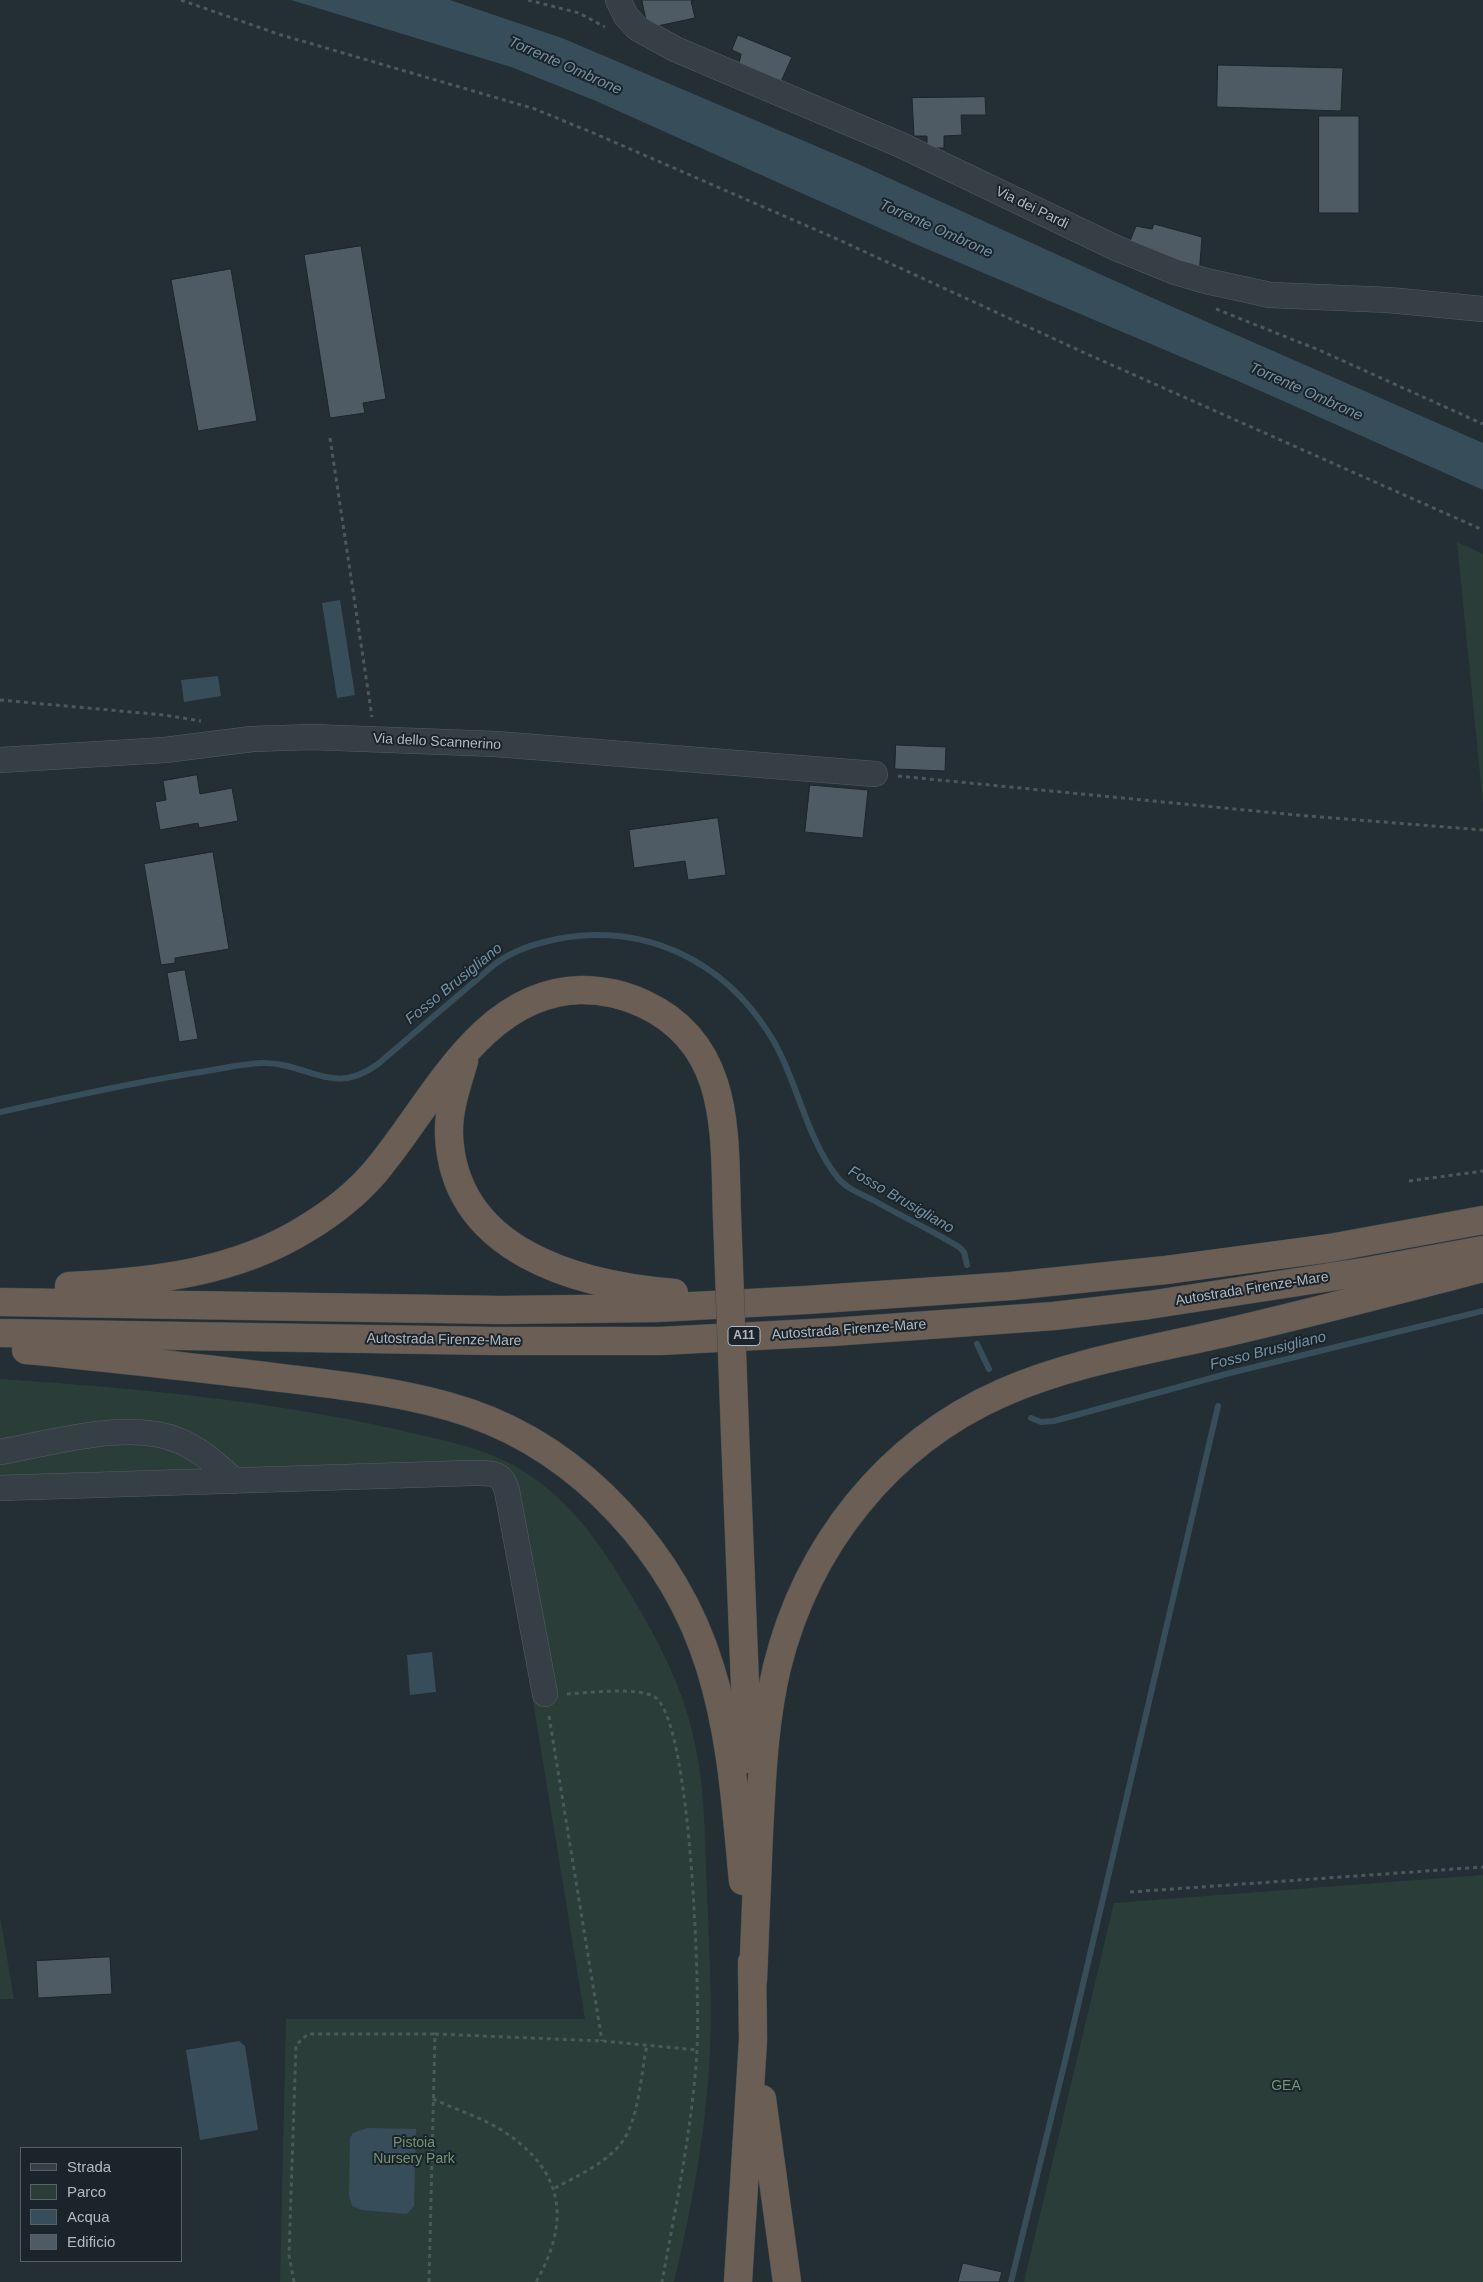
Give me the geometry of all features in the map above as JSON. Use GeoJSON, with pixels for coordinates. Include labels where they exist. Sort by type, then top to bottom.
{"type":"FeatureCollection","features":[{"type":"Feature","properties":{"kind":"highway"},"geometry":{"type":"LineString","coordinates":[[0,1289],[111,1284],[180,1275],[234,1261],[286,1240],[336,1209],[374,1173],[446,1077],[466,1053],[499,1020],[515,1008],[551,994],[592,990],[634,999],[652,1007],[683,1031],[696,1045],[716,1086],[723,1117],[747,1710],[754,2040],[738,2282]]}},
{"type":"Feature","properties":{"kind":"highway"},"geometry":{"type":"LineString","coordinates":[[466,1053],[450,1116],[449,1133],[453,1165],[468,1201],[504,1240],[535,1260],[574,1276],[596,1282],[652,1291],[806,1300]]}},
{"type":"Feature","properties":{"kind":"highway","name":"Autostrada Firenze-Mare"},"geometry":{"type":"LineString","coordinates":[[0,1302],[501,1310],[656,1308],[806,1300],[1011,1286],[1166,1270],[1330,1248],[1483,1220]]}},
{"type":"Feature","properties":{"kind":"highway","name":"Autostrada Firenze-Mare"},"geometry":{"type":"LineString","coordinates":[[0,1333],[492,1341],[660,1341],[832,1332],[1054,1316],[1149,1305],[1369,1271],[1483,1250]]}},
{"type":"Feature","properties":{"kind":"highway"},"geometry":{"type":"LineString","coordinates":[[753,1980],[763,1756],[766,1725],[777,1667],[789,1626],[812,1574],[852,1510],[889,1468],[929,1434],[951,1420],[1002,1393],[1035,1380],[1092,1364],[1283,1319],[1483,1268]]}},
{"type":"Feature","properties":{"kind":"highway"},"geometry":{"type":"LineString","coordinates":[[0,1348],[302,1380],[428,1401],[471,1413],[505,1428],[566,1464],[597,1490],[651,1552],[669,1579],[694,1628],[709,1665],[724,1722],[732,1763],[753,1980]]}},
{"type":"Feature","properties":{"kind":"highway"},"geometry":{"type":"LineString","coordinates":[[754,2040],[787,2282]]}},
{"type":"Feature","properties":{"kind":"street","name":"Via dei Pardi"},"geometry":{"type":"LineString","coordinates":[[618,0],[626,16],[637,28],[675,49],[892,142],[1116,248],[1175,272],[1270,295],[1389,300],[1483,309]]}},
{"type":"Feature","properties":{"kind":"street","name":"Via dello Scannerino"},"geometry":{"type":"LineString","coordinates":[[0,760],[165,750],[275,738],[375,738],[496,744],[875,774]]}},
{"type":"Feature","properties":{"kind":"street"},"geometry":{"type":"LineString","coordinates":[[0,1452],[105,1434],[149,1432],[166,1435],[193,1447],[235,1481]]}},
{"type":"Feature","properties":{"kind":"street"},"geometry":{"type":"LineString","coordinates":[[0,1488],[489,1474],[502,1479],[507,1491],[545,1694]]}},
{"type":"Feature","properties":{"kind":"path"},"geometry":{"type":"LineString","coordinates":[[181,0],[278,34],[535,109],[837,239],[1096,358],[1483,530]]}},
{"type":"Feature","properties":{"kind":"path"},"geometry":{"type":"LineString","coordinates":[[330,438],[375,738]]}},
{"type":"Feature","properties":{"kind":"path"},"geometry":{"type":"LineString","coordinates":[[0,700],[164,715],[206,722]]}},
{"type":"Feature","properties":{"kind":"path"},"geometry":{"type":"LineString","coordinates":[[875,774],[1286,814],[1483,830]]}},
{"type":"Feature","properties":{"kind":"path"},"geometry":{"type":"LineString","coordinates":[[1410,1182],[1483,1171]]}},
{"type":"Feature","properties":{"kind":"path"},"geometry":{"type":"LineString","coordinates":[[602,2041],[545,1694],[640,1692],[653,1696],[666,1712],[676,1748],[686,1818],[697,1969],[697,2050],[686,2148],[662,2282]]}},
{"type":"Feature","properties":{"kind":"path"},"geometry":{"type":"LineString","coordinates":[[1130,1892],[1483,1867]]}},
{"type":"Feature","properties":{"kind":"path"},"geometry":{"type":"LineString","coordinates":[[294,2282],[289,2255],[296,2045],[308,2034],[434,2034],[602,2041],[697,2050]]}},
{"type":"Feature","properties":{"kind":"path"},"geometry":{"type":"LineString","coordinates":[[429,2282],[434,2034]]}},
{"type":"Feature","properties":{"kind":"path"},"geometry":{"type":"LineString","coordinates":[[555,2188],[597,2164],[622,2143],[630,2128],[647,2045]]}},
{"type":"Feature","properties":{"kind":"path"},"geometry":{"type":"LineString","coordinates":[[433,2099],[487,2122],[512,2138],[535,2158],[547,2173],[555,2188],[557,2223],[552,2247],[536,2282]]}},
{"type":"Feature","properties":{"kind":"green space"},"geometry":{"type":"Polygon","coordinates":[[[1457,542],[1483,554],[1483,804],[1457,542]]]}},
{"type":"Feature","properties":{"kind":"green space","name":"Pistoia Nursery Park"},"geometry":{"type":"Polygon","coordinates":[[[0,1379],[151,1391],[251,1403],[350,1420],[457,1444],[500,1458],[531,1476],[562,1501],[589,1531],[634,1600],[655,1637],[673,1675],[688,1715],[700,1773],[705,1832],[710,1985],[710,2056],[699,2157],[674,2282],[280,2282],[286,2019],[585,2019],[497,1481],[0,1497],[0,1379]]]}},
{"type":"Feature","properties":{"kind":"green space","name":"GEA"},"geometry":{"type":"Polygon","coordinates":[[[1483,1875],[1483,2282],[1024,2282],[1114,1903],[1483,1875]]]}},
{"type":"Feature","properties":{"kind":"green space"},"geometry":{"type":"Polygon","coordinates":[[[0,1916],[14,1999],[0,1999],[0,1916]]]}},
{"type":"Feature","properties":{"kind":"water","name":"Torrente Ombrone"},"geometry":{"type":"Polygon","coordinates":[[[291,0],[450,0],[562,38],[858,164],[1157,300],[1483,443],[1483,490],[1238,381],[913,243],[596,101],[511,67],[291,0]]]}},
{"type":"Feature","properties":{"kind":"water"},"geometry":{"type":"Polygon","coordinates":[[[340,600],[355,695],[337,698],[322,603],[340,600]]]}},
{"type":"Feature","properties":{"kind":"water"},"geometry":{"type":"Polygon","coordinates":[[[218,676],[221,696],[184,702],[181,680],[218,676]]]}},
{"type":"Feature","properties":{"kind":"water"},"geometry":{"type":"Polygon","coordinates":[[[432,1652],[436,1692],[410,1695],[407,1655],[432,1652]]]}},
{"type":"Feature","properties":{"kind":"water"},"geometry":{"type":"Polygon","coordinates":[[[239,2041],[245,2046],[258,2130],[200,2140],[186,2050],[239,2041]]]}},
{"type":"Feature","properties":{"kind":"water"},"geometry":{"type":"Polygon","coordinates":[[[367,2128],[416,2129],[414,2206],[407,2214],[362,2210],[352,2206],[349,2195],[350,2138],[353,2133],[367,2128]]]}},
{"type":"Feature","properties":{"kind":"building"},"geometry":{"type":"Polygon","coordinates":[[[642,0],[694,0],[691,1],[695,18],[648,28],[642,0]]]}},
{"type":"Feature","properties":{"kind":"building"},"geometry":{"type":"Polygon","coordinates":[[[738,35],[792,57],[779,86],[738,69],[741,54],[732,50],[738,35]]]}},
{"type":"Feature","properties":{"kind":"building"},"geometry":{"type":"Polygon","coordinates":[[[1218,65],[1343,68],[1341,111],[1217,107],[1218,65]]]}},
{"type":"Feature","properties":{"kind":"building"},"geometry":{"type":"Polygon","coordinates":[[[985,97],[986,115],[961,115],[962,135],[944,136],[944,148],[927,148],[927,136],[914,136],[912,98],[985,97]]]}},
{"type":"Feature","properties":{"kind":"building"},"geometry":{"type":"Polygon","coordinates":[[[1319,116],[1359,116],[1359,213],[1319,213],[1319,116]]]}},
{"type":"Feature","properties":{"kind":"building"},"geometry":{"type":"Polygon","coordinates":[[[1154,224],[1202,237],[1199,275],[1128,246],[1136,226],[1152,229],[1154,224]]]}},
{"type":"Feature","properties":{"kind":"building"},"geometry":{"type":"Polygon","coordinates":[[[361,246],[386,399],[363,403],[365,413],[330,418],[304,255],[361,246]]]}},
{"type":"Feature","properties":{"kind":"building"},"geometry":{"type":"Polygon","coordinates":[[[231,269],[257,421],[198,431],[171,280],[231,269]]]}},
{"type":"Feature","properties":{"kind":"building"},"geometry":{"type":"Polygon","coordinates":[[[896,745],[946,747],[945,771],[895,769],[896,745]]]}},
{"type":"Feature","properties":{"kind":"building"},"geometry":{"type":"Polygon","coordinates":[[[197,775],[200,794],[232,788],[238,821],[199,828],[198,823],[160,830],[155,802],[166,800],[163,781],[197,775]]]}},
{"type":"Feature","properties":{"kind":"building"},"geometry":{"type":"Polygon","coordinates":[[[810,785],[868,790],[863,838],[805,832],[810,785]]]}},
{"type":"Feature","properties":{"kind":"building"},"geometry":{"type":"Polygon","coordinates":[[[718,818],[726,875],[688,880],[685,861],[634,868],[629,830],[718,818]]]}},
{"type":"Feature","properties":{"kind":"building"},"geometry":{"type":"Polygon","coordinates":[[[213,852],[229,949],[175,958],[175,963],[161,965],[144,864],[213,852]]]}},
{"type":"Feature","properties":{"kind":"building"},"geometry":{"type":"Polygon","coordinates":[[[185,970],[198,1039],[179,1042],[167,973],[185,970]]]}},
{"type":"Feature","properties":{"kind":"building"},"geometry":{"type":"Polygon","coordinates":[[[110,1957],[112,1994],[38,1998],[36,1961],[110,1957]]]}},
{"type":"Feature","properties":{"kind":"building"},"geometry":{"type":"Polygon","coordinates":[[[963,2263],[1002,2272],[999,2282],[958,2282],[963,2263]]]}},
{"type":"Feature","properties":{"kind":"waterway","name":"Fosso Brusigliano"},"geometry":{"type":"LineString","coordinates":[[0,1112],[145,1081],[262,1063],[278,1064],[333,1078],[347,1078],[362,1074],[378,1064],[495,964],[509,955],[532,945],[557,939],[589,935],[620,936],[650,942],[678,952],[705,967],[729,986],[751,1009],[770,1035],[788,1070],[818,1145],[838,1178],[845,1185],[959,1247],[964,1252],[967,1265]]}},
{"type":"Feature","properties":{"kind":"waterway","name":"Fosso Brusigliano"},"geometry":{"type":"LineString","coordinates":[[1031,1418],[1041,1422],[1054,1421],[1230,1373],[1483,1311]]}},
{"type":"Feature","properties":{"kind":"waterway","name":"Fosso Brusigliano"},"geometry":{"type":"LineString","coordinates":[[977,1344],[989,1369]]}},
{"type":"Feature","properties":{"kind":"waterway"},"geometry":{"type":"LineString","coordinates":[[1011,2282],[1066,2057],[1218,1406]]}}]}
